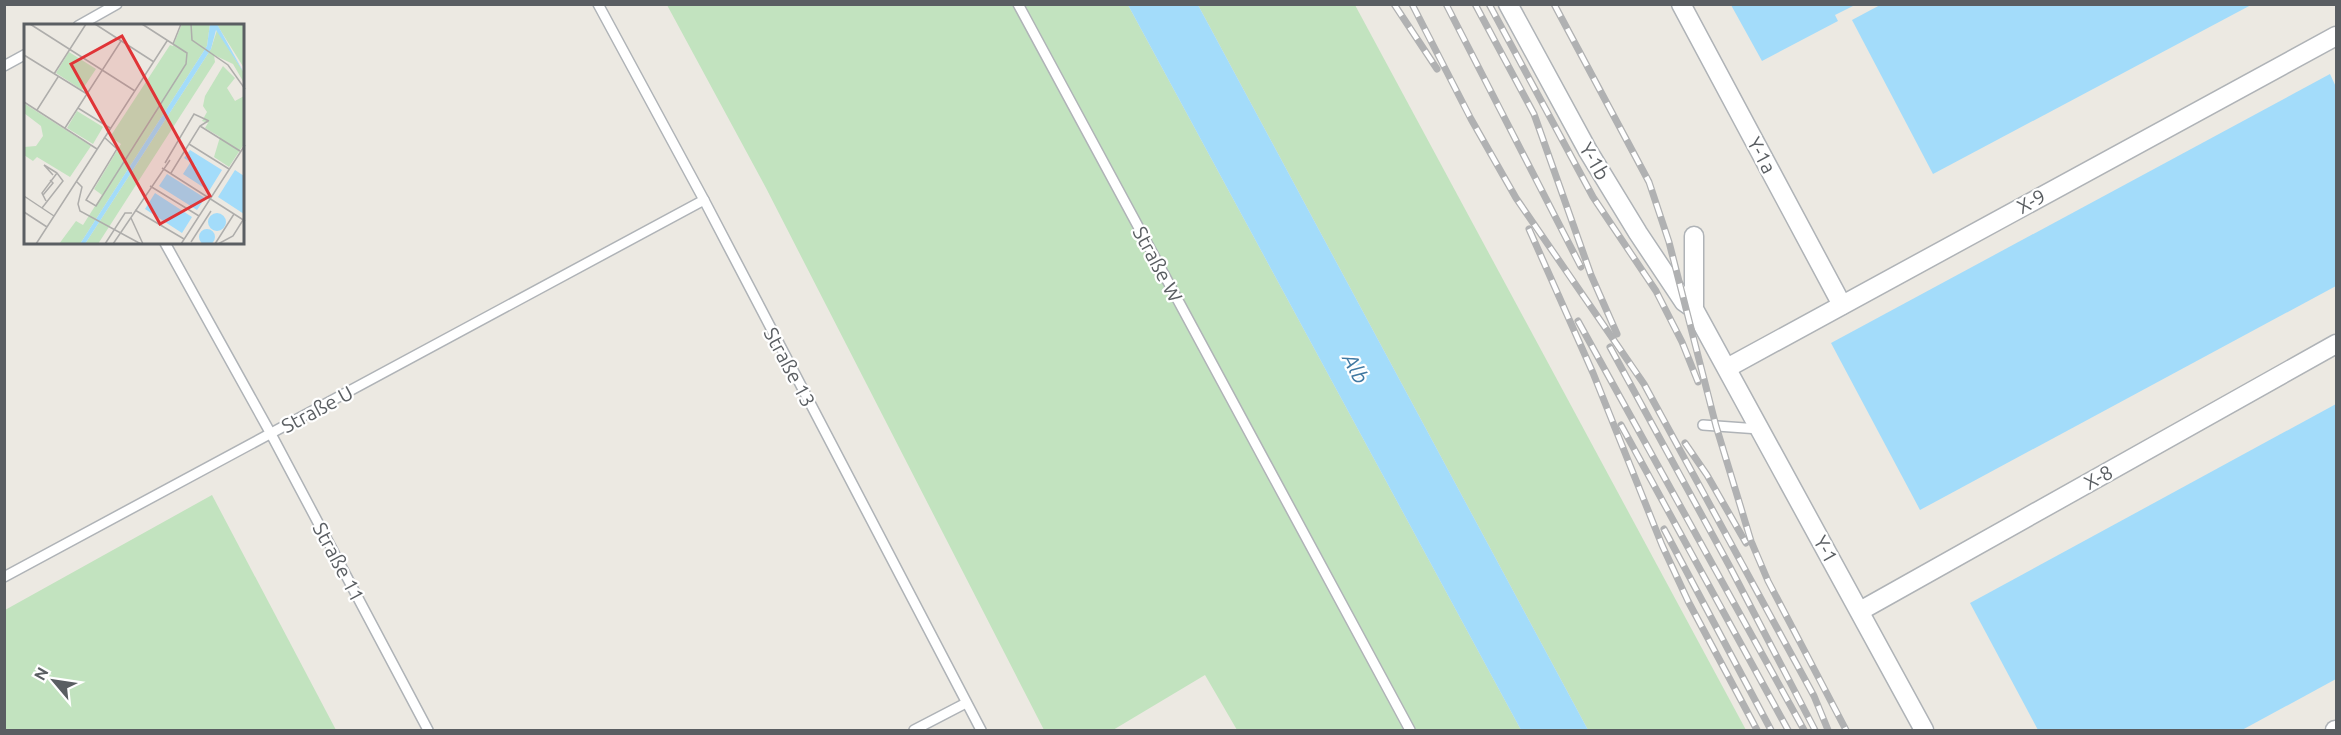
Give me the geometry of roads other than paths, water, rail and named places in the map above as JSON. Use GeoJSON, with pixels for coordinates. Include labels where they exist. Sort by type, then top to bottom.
{"type":"FeatureCollection","features":[{"type":"Feature","properties":{"kind":"street","name":"Y-1b"},"geometry":{"type":"LineString","coordinates":[[1508,4],[1588,151],[1684,302],[1694,309],[1727,368]]}},
{"type":"Feature","properties":{"kind":"street","name":"Y-1a"},"geometry":{"type":"LineString","coordinates":[[1681,4],[1842,305]]}},
{"type":"Feature","properties":{"kind":"street","name":"X-9"},"geometry":{"type":"LineString","coordinates":[[1727,368],[2337,36]]}},
{"type":"Feature","properties":{"kind":"street","name":"Y-1b"},"geometry":{"type":"LineString","coordinates":[[1694,236],[1694,309]]}},
{"type":"Feature","properties":{"kind":"street","name":"X-8"},"geometry":{"type":"LineString","coordinates":[[1860,611],[2337,344]]}},
{"type":"Feature","properties":{"kind":"street","name":"Y-1"},"geometry":{"type":"LineString","coordinates":[[1727,368],[1924,730]]}},
{"type":"Feature","properties":{"kind":"lane"},"geometry":{"type":"LineString","coordinates":[[82,24],[117,4]]}},
{"type":"Feature","properties":{"kind":"lane","name":"Straße 13"},"geometry":{"type":"LineString","coordinates":[[598,4],[704,200],[981,730]]}},
{"type":"Feature","properties":{"kind":"lane","name":"Straße W"},"geometry":{"type":"LineString","coordinates":[[1018,4],[1410,730]]}},
{"type":"Feature","properties":{"kind":"lane"},"geometry":{"type":"LineString","coordinates":[[4,66],[24,55]]}},
{"type":"Feature","properties":{"kind":"lane","name":"Straße U"},"geometry":{"type":"LineString","coordinates":[[4,577],[704,200]]}},
{"type":"Feature","properties":{"kind":"lane","name":"Straße 11"},"geometry":{"type":"LineString","coordinates":[[166,244],[271,434],[428,730]]}},
{"type":"Feature","properties":{"kind":"lane"},"geometry":{"type":"LineString","coordinates":[[1703,425],[1761,430]]}},
{"type":"Feature","properties":{"kind":"lane"},"geometry":{"type":"LineString","coordinates":[[914,730],[966,703]]}},
{"type":"Feature","properties":{"kind":"water"},"geometry":{"type":"Polygon","coordinates":[[[1882,4],[2251,5],[1933,174],[1852,20],[1882,4]]]}},
{"type":"Feature","properties":{"kind":"water","name":"Alb"},"geometry":{"type":"Polygon","coordinates":[[[1128,5],[1198,5],[1588,730],[1521,730],[1128,5]]]}},
{"type":"Feature","properties":{"kind":"water"},"geometry":{"type":"Polygon","coordinates":[[[1731,5],[1855,5],[1835,15],[1838,21],[1762,61],[1731,5]]]}},
{"type":"Feature","properties":{"kind":"water"},"geometry":{"type":"Polygon","coordinates":[[[2330,74],[2336,87],[2336,286],[1920,510],[1831,343],[2330,74]]]}},
{"type":"Feature","properties":{"kind":"water"},"geometry":{"type":"Polygon","coordinates":[[[2336,404],[2336,679],[2242,730],[2038,730],[1970,603],[2336,404]]]}},
{"type":"Feature","properties":{"kind":"railway"},"geometry":{"type":"LineString","coordinates":[[1394,4],[1437,69]]}},
{"type":"Feature","properties":{"kind":"railway"},"geometry":{"type":"LineString","coordinates":[[1412,4],[1471,119],[1516,198],[1644,384],[1814,696],[1828,730]]}},
{"type":"Feature","properties":{"kind":"railway"},"geometry":{"type":"LineString","coordinates":[[1446,4],[1581,267]]}},
{"type":"Feature","properties":{"kind":"railway"},"geometry":{"type":"LineString","coordinates":[[1475,4],[1534,114],[1591,275],[1617,334]]}},
{"type":"Feature","properties":{"kind":"railway"},"geometry":{"type":"LineString","coordinates":[[1489,4],[1593,197],[1656,291],[1682,342],[1698,382]]}},
{"type":"Feature","properties":{"kind":"railway"},"geometry":{"type":"LineString","coordinates":[[1554,4],[1649,182],[1669,242],[1716,426],[1751,541],[1768,581],[1846,730]]}},
{"type":"Feature","properties":{"kind":"railway"},"geometry":{"type":"LineString","coordinates":[[1529,229],[1593,373],[1662,545],[1688,601],[1757,730]]}},
{"type":"Feature","properties":{"kind":"railway"},"geometry":{"type":"LineString","coordinates":[[1578,321],[1804,730]]}},
{"type":"Feature","properties":{"kind":"railway"},"geometry":{"type":"LineString","coordinates":[[1610,347],[1730,567],[1815,730]]}},
{"type":"Feature","properties":{"kind":"railway"},"geometry":{"type":"LineString","coordinates":[[1621,425],[1788,730]]}},
{"type":"Feature","properties":{"kind":"railway"},"geometry":{"type":"LineString","coordinates":[[1685,443],[1707,475],[1746,543]]}},
{"type":"Feature","properties":{"kind":"railway"},"geometry":{"type":"LineString","coordinates":[[1664,529],[1771,730]]}}]}
